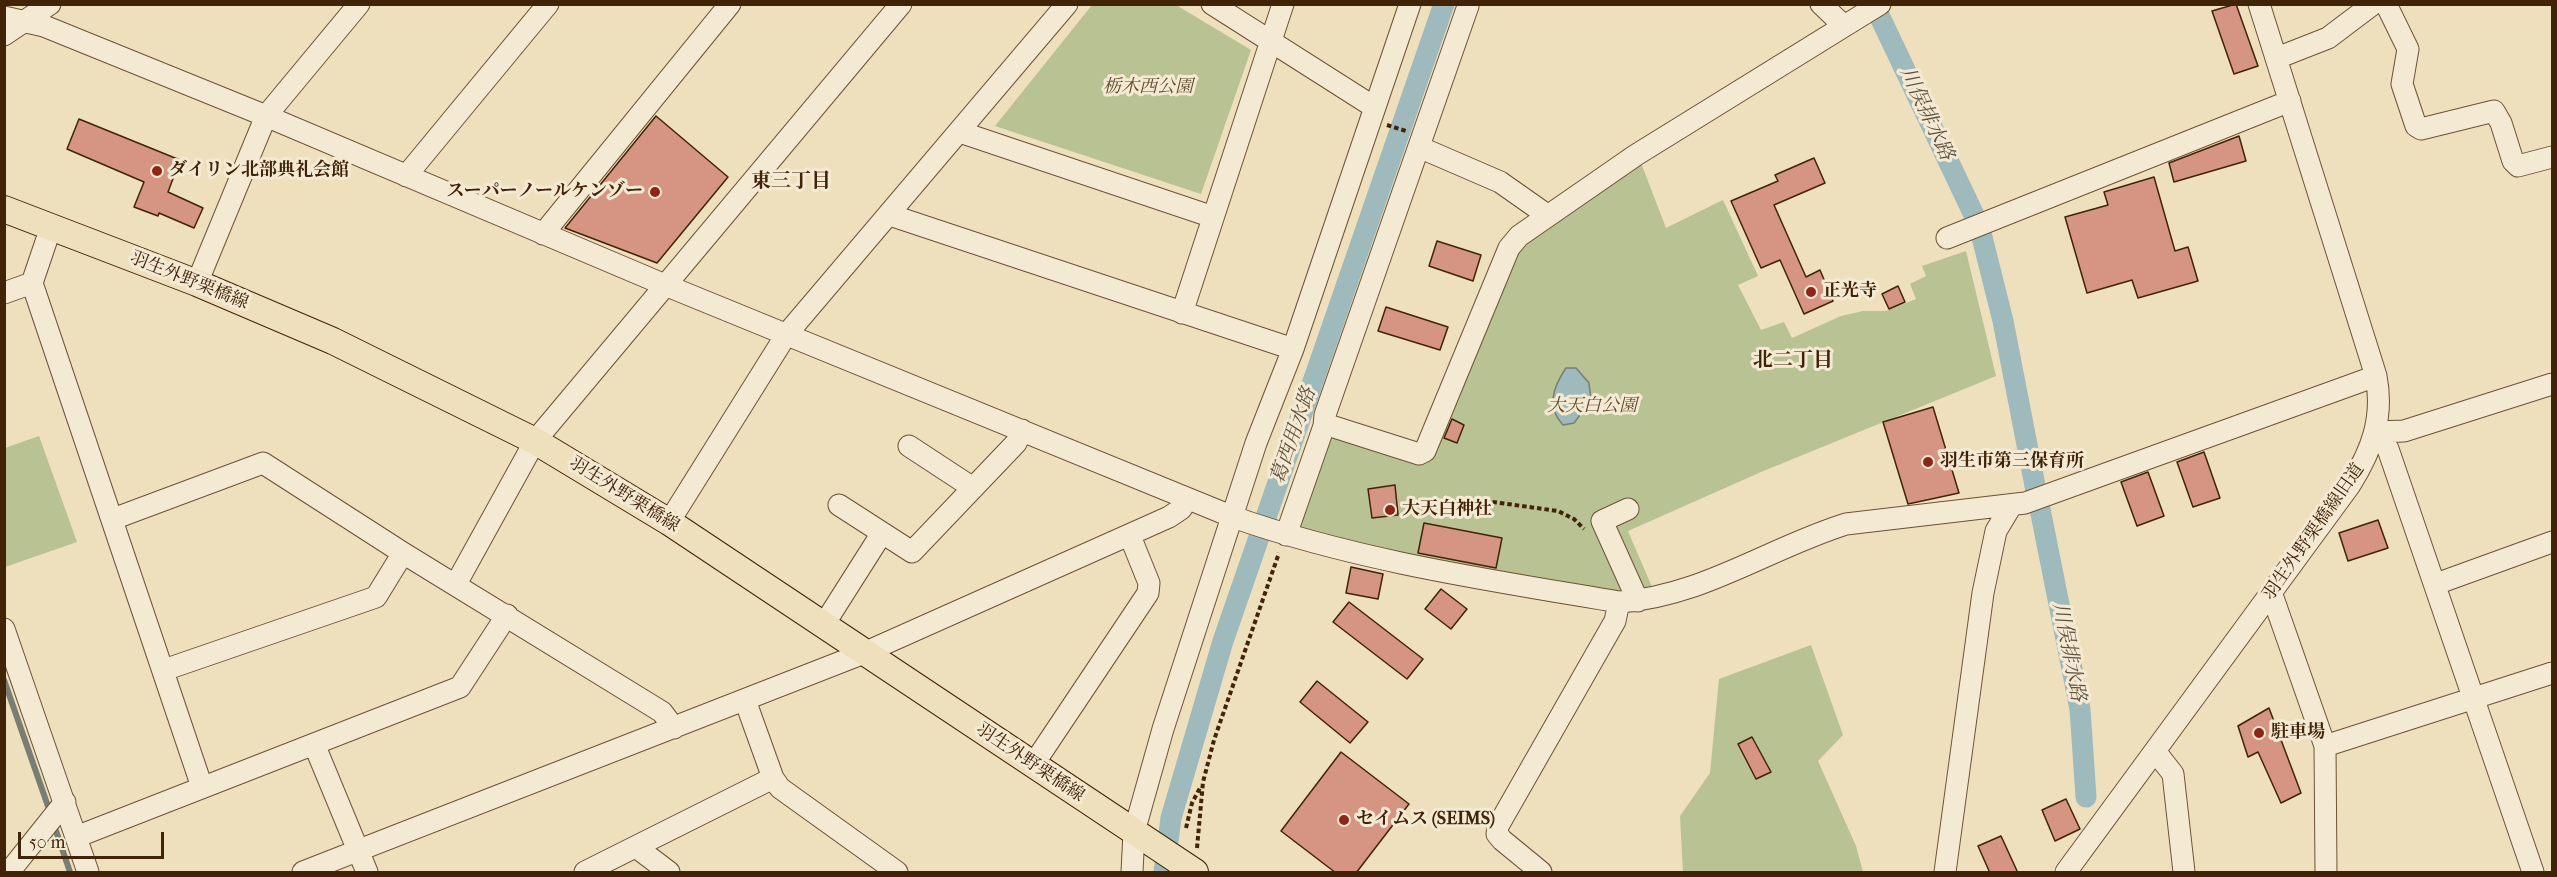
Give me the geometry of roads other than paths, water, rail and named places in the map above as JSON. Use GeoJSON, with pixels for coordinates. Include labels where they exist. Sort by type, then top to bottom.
{"type":"FeatureCollection","features":[{"type":"Feature","properties":{"kind":"main road","name":"羽生外野栗橋線"},"geometry":{"type":"LineString","coordinates":[[4,209],[197,283],[333,341],[535,441],[669,522],[1138,835],[1194,864]]}},
{"type":"Feature","properties":{"kind":"street"},"geometry":{"type":"LineString","coordinates":[[4,35],[14,19],[50,4]]}},
{"type":"Feature","properties":{"kind":"street"},"geometry":{"type":"LineString","coordinates":[[197,283],[266,116],[359,4]]}},
{"type":"Feature","properties":{"kind":"street"},"geometry":{"type":"LineString","coordinates":[[406,176],[548,4]]}},
{"type":"Feature","properties":{"kind":"street"},"geometry":{"type":"LineString","coordinates":[[543,234],[730,4]]}},
{"type":"Feature","properties":{"kind":"street"},"geometry":{"type":"LineString","coordinates":[[456,584],[535,441],[901,4]]}},
{"type":"Feature","properties":{"kind":"street"},"geometry":{"type":"LineString","coordinates":[[669,522],[786,335],[1067,4]]}},
{"type":"Feature","properties":{"kind":"street"},"geometry":{"type":"LineString","coordinates":[[1212,4],[1380,116]]}},
{"type":"Feature","properties":{"kind":"street"},"geometry":{"type":"LineString","coordinates":[[1182,313],[1283,4]]}},
{"type":"Feature","properties":{"kind":"street"},"geometry":{"type":"LineString","coordinates":[[1132,873],[1138,835],[1163,729],[1238,519],[1256,443],[1380,116],[1410,4]]}},
{"type":"Feature","properties":{"kind":"street"},"geometry":{"type":"LineString","coordinates":[[1821,4],[1844,26]]}},
{"type":"Feature","properties":{"kind":"street"},"geometry":{"type":"LineString","coordinates":[[1324,426],[1419,454],[1425,451],[1509,248],[1519,236],[1636,155],[1880,4]]}},
{"type":"Feature","properties":{"kind":"street","name":"羽生外野栗橋線旧道"},"geometry":{"type":"LineString","coordinates":[[2066,873],[2350,485],[2365,462],[2377,432],[2380,411],[2376,376],[2259,4]]}},
{"type":"Feature","properties":{"kind":"street"},"geometry":{"type":"LineString","coordinates":[[2277,58],[2328,38],[2373,4]]}},
{"type":"Feature","properties":{"kind":"street"},"geometry":{"type":"LineString","coordinates":[[2386,4],[2408,49],[2402,90],[2416,126],[2421,129],[2494,111],[2501,123],[2513,161],[2518,166],[2553,157]]}},
{"type":"Feature","properties":{"kind":"street"},"geometry":{"type":"LineString","coordinates":[[1282,537],[1324,426],[1325,415],[1416,140],[1468,6]]}},
{"type":"Feature","properties":{"kind":"street"},"geometry":{"type":"LineString","coordinates":[[14,19],[44,26],[266,116],[665,285],[1282,537],[1392,563],[1629,602],[1697,587],[1819,532],[1846,524],[2026,502],[2376,376]]}},
{"type":"Feature","properties":{"kind":"street"},"geometry":{"type":"LineString","coordinates":[[1947,238],[2290,101]]}},
{"type":"Feature","properties":{"kind":"street"},"geometry":{"type":"LineString","coordinates":[[960,132],[1213,217]]}},
{"type":"Feature","properties":{"kind":"street"},"geometry":{"type":"LineString","coordinates":[[1416,140],[1500,182],[1547,215]]}},
{"type":"Feature","properties":{"kind":"street"},"geometry":{"type":"LineString","coordinates":[[890,215],[1293,349]]}},
{"type":"Feature","properties":{"kind":"street"},"geometry":{"type":"LineString","coordinates":[[51,226],[32,283],[202,787]]}},
{"type":"Feature","properties":{"kind":"street"},"geometry":{"type":"LineString","coordinates":[[4,293],[32,283]]}},
{"type":"Feature","properties":{"kind":"street"},"geometry":{"type":"LineString","coordinates":[[2377,432],[2404,431],[2553,384]]}},
{"type":"Feature","properties":{"kind":"street"},"geometry":{"type":"LineString","coordinates":[[839,505],[912,552],[1016,443],[1022,430]]}},
{"type":"Feature","properties":{"kind":"street"},"geometry":{"type":"LineString","coordinates":[[2377,432],[2388,449],[2534,873]]}},
{"type":"Feature","properties":{"kind":"street"},"geometry":{"type":"LineString","coordinates":[[909,446],[974,488]]}},
{"type":"Feature","properties":{"kind":"street"},"geometry":{"type":"LineString","coordinates":[[113,519],[263,463],[403,553],[662,712],[674,728]]}},
{"type":"Feature","properties":{"kind":"street"},"geometry":{"type":"LineString","coordinates":[[303,873],[864,653],[1130,536],[1169,517],[1181,509],[1187,499]]}},
{"type":"Feature","properties":{"kind":"street"},"geometry":{"type":"LineString","coordinates":[[1945,873],[1983,593],[1996,531],[2026,502]]}},
{"type":"Feature","properties":{"kind":"street"},"geometry":{"type":"LineString","coordinates":[[1628,509],[1602,521],[1629,602]]}},
{"type":"Feature","properties":{"kind":"street"},"geometry":{"type":"LineString","coordinates":[[823,626],[882,533]]}},
{"type":"Feature","properties":{"kind":"street"},"geometry":{"type":"LineString","coordinates":[[1033,765],[1148,593],[1149,583],[1130,536]]}},
{"type":"Feature","properties":{"kind":"street"},"geometry":{"type":"LineString","coordinates":[[2436,584],[2553,542]]}},
{"type":"Feature","properties":{"kind":"street"},"geometry":{"type":"LineString","coordinates":[[164,670],[376,597],[403,553]]}},
{"type":"Feature","properties":{"kind":"street"},"geometry":{"type":"LineString","coordinates":[[2271,592],[2325,746],[2326,873]]}},
{"type":"Feature","properties":{"kind":"street"},"geometry":{"type":"LineString","coordinates":[[1541,873],[1502,840],[1497,834],[1498,826],[1615,621],[1629,602]]}},
{"type":"Feature","properties":{"kind":"street"},"geometry":{"type":"LineString","coordinates":[[76,837],[460,687],[507,615]]}},
{"type":"Feature","properties":{"kind":"street"},"geometry":{"type":"LineString","coordinates":[[4,629],[88,873]]}},
{"type":"Feature","properties":{"kind":"street"},"geometry":{"type":"LineString","coordinates":[[2325,746],[2553,673]]}},
{"type":"Feature","properties":{"kind":"street"},"geometry":{"type":"LineString","coordinates":[[745,700],[773,778],[780,788],[897,873]]}},
{"type":"Feature","properties":{"kind":"street"},"geometry":{"type":"LineString","coordinates":[[314,744],[367,873]]}},
{"type":"Feature","properties":{"kind":"street"},"geometry":{"type":"LineString","coordinates":[[2156,751],[2173,774],[2184,873]]}},
{"type":"Feature","properties":{"kind":"street"},"geometry":{"type":"LineString","coordinates":[[585,873],[773,778]]}},
{"type":"Feature","properties":{"kind":"street"},"geometry":{"type":"LineString","coordinates":[[9,873],[65,802]]}},
{"type":"Feature","properties":{"kind":"street"},"geometry":{"type":"LineString","coordinates":[[636,847],[669,873]]}},
{"type":"Feature","properties":{"kind":"water"},"geometry":{"type":"Polygon","coordinates":[[[1566,368],[1576,368],[1589,383],[1591,400],[1574,423],[1563,425],[1554,411],[1553,397],[1566,368]]]}},
{"type":"Feature","properties":{"kind":"waterway","name":"葛西用水路"},"geometry":{"type":"LineString","coordinates":[[1164,872],[1171,818],[1223,641],[1444,4]]}},
{"type":"Feature","properties":{"kind":"waterway","name":"川俣排水路"},"geometry":{"type":"LineString","coordinates":[[1878,13],[1974,215]]}},
{"type":"Feature","properties":{"kind":"waterway","name":"川俣排水路"},"geometry":{"type":"LineString","coordinates":[[1981,233],[2003,321],[2036,491]]}},
{"type":"Feature","properties":{"kind":"waterway","name":"川俣排水路"},"geometry":{"type":"LineString","coordinates":[[2040,509],[2080,709],[2086,797]]}},
{"type":"Feature","properties":{"kind":"waterway"},"geometry":{"type":"LineString","coordinates":[[4,680],[50,812]]}},
{"type":"Feature","properties":{"kind":"waterway"},"geometry":{"type":"LineString","coordinates":[[54,825],[70,872]]}},
{"type":"Feature","properties":{"kind":"place","name":"ダイリン北部典礼会館"},"geometry":{"type":"Point","coordinates":[157,171]}},
{"type":"Feature","properties":{"kind":"place","name":"スーパーノールケンゾー"},"geometry":{"type":"Point","coordinates":[655,192]}},
{"type":"Feature","properties":{"kind":"place","name":"正光寺"},"geometry":{"type":"Point","coordinates":[1811,292]}},
{"type":"Feature","properties":{"kind":"place","name":"羽生市第三保育所"},"geometry":{"type":"Point","coordinates":[1928,462]}},
{"type":"Feature","properties":{"kind":"place","name":"大天白神社"},"geometry":{"type":"Point","coordinates":[1390,510]}},
{"type":"Feature","properties":{"kind":"place","name":"駐車場"},"geometry":{"type":"Point","coordinates":[2259,733]}},
{"type":"Feature","properties":{"kind":"place","name":"セイムス (SEIMS)"},"geometry":{"type":"Point","coordinates":[1344,820]}},
{"type":"Feature","properties":{"kind":"district","name":"東三丁目"},"geometry":{"type":"Point","coordinates":[791,182]}},
{"type":"Feature","properties":{"kind":"district","name":"北二丁目"},"geometry":{"type":"Point","coordinates":[1793,361]}},
{"type":"Feature","properties":{"kind":"park label","name":"栃木西公園"},"geometry":{"type":"Point","coordinates":[1148,88]}},
{"type":"Feature","properties":{"kind":"park label","name":"大天白公園"},"geometry":{"type":"Point","coordinates":[1592,407]}}]}
